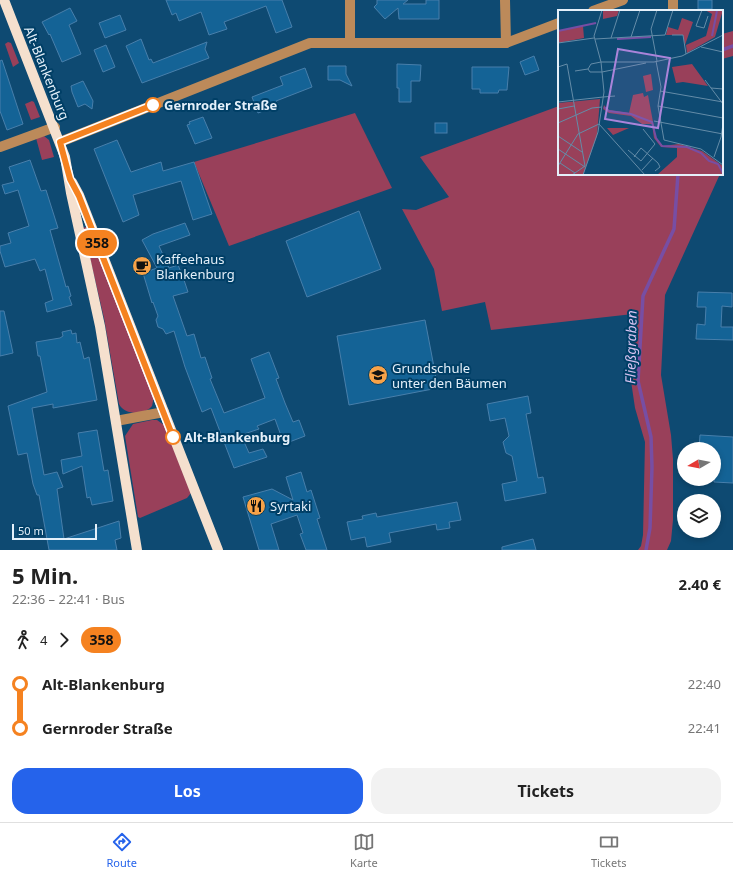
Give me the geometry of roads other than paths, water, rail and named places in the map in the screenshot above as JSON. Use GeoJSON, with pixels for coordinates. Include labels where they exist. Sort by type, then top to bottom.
{"type":"FeatureCollection","features":[{"type":"Feature","properties":{"kind":"main road","name":"Alt-Blankenburg"},"geometry":{"type":"LineString","coordinates":[[4,0],[55,127],[70,179],[71,193],[100,326],[137,550]]}},
{"type":"Feature","properties":{"kind":"main road","name":"Alt-Blankenburg"},"geometry":{"type":"LineString","coordinates":[[70,179],[79,196],[218,550]]}},
{"type":"Feature","properties":{"kind":"street"},"geometry":{"type":"LineString","coordinates":[[350,0],[350,42]]}},
{"type":"Feature","properties":{"kind":"street"},"geometry":{"type":"LineString","coordinates":[[505,0],[506,43]]}},
{"type":"Feature","properties":{"kind":"street"},"geometry":{"type":"LineString","coordinates":[[596,10],[623,0]]}},
{"type":"Feature","properties":{"kind":"street"},"geometry":{"type":"LineString","coordinates":[[60,142],[310,44],[350,42],[506,43],[558,24]]}},
{"type":"Feature","properties":{"kind":"street"},"geometry":{"type":"LineString","coordinates":[[0,147],[55,127]]}},
{"type":"Feature","properties":{"kind":"street"},"geometry":{"type":"LineString","coordinates":[[116,421],[164,412]]}},
{"type":"Feature","properties":{"kind":"waterway","name":"Fließgraben"},"geometry":{"type":"LineString","coordinates":[[723,50],[733,46]]}},
{"type":"Feature","properties":{"kind":"waterway","name":"Fließgraben"},"geometry":{"type":"LineString","coordinates":[[646,550],[650,528],[652,467],[651,437],[638,381],[643,296],[674,229],[678,175]]}},
{"type":"Feature","properties":{"kind":"place","name":"Gernroder Straße"},"geometry":{"type":"Point","coordinates":[153,105]}},
{"type":"Feature","properties":{"kind":"place","name":"Kaffeehaus Blankenburg"},"geometry":{"type":"Point","coordinates":[142,266]}},
{"type":"Feature","properties":{"kind":"place","name":"Grundschule unter den Bäumen"},"geometry":{"type":"Point","coordinates":[378,375]}},
{"type":"Feature","properties":{"kind":"place","name":"Alt-Blankenburg"},"geometry":{"type":"Point","coordinates":[173,437]}},
{"type":"Feature","properties":{"kind":"place","name":"Syrtaki"},"geometry":{"type":"Point","coordinates":[256,506]}}]}
